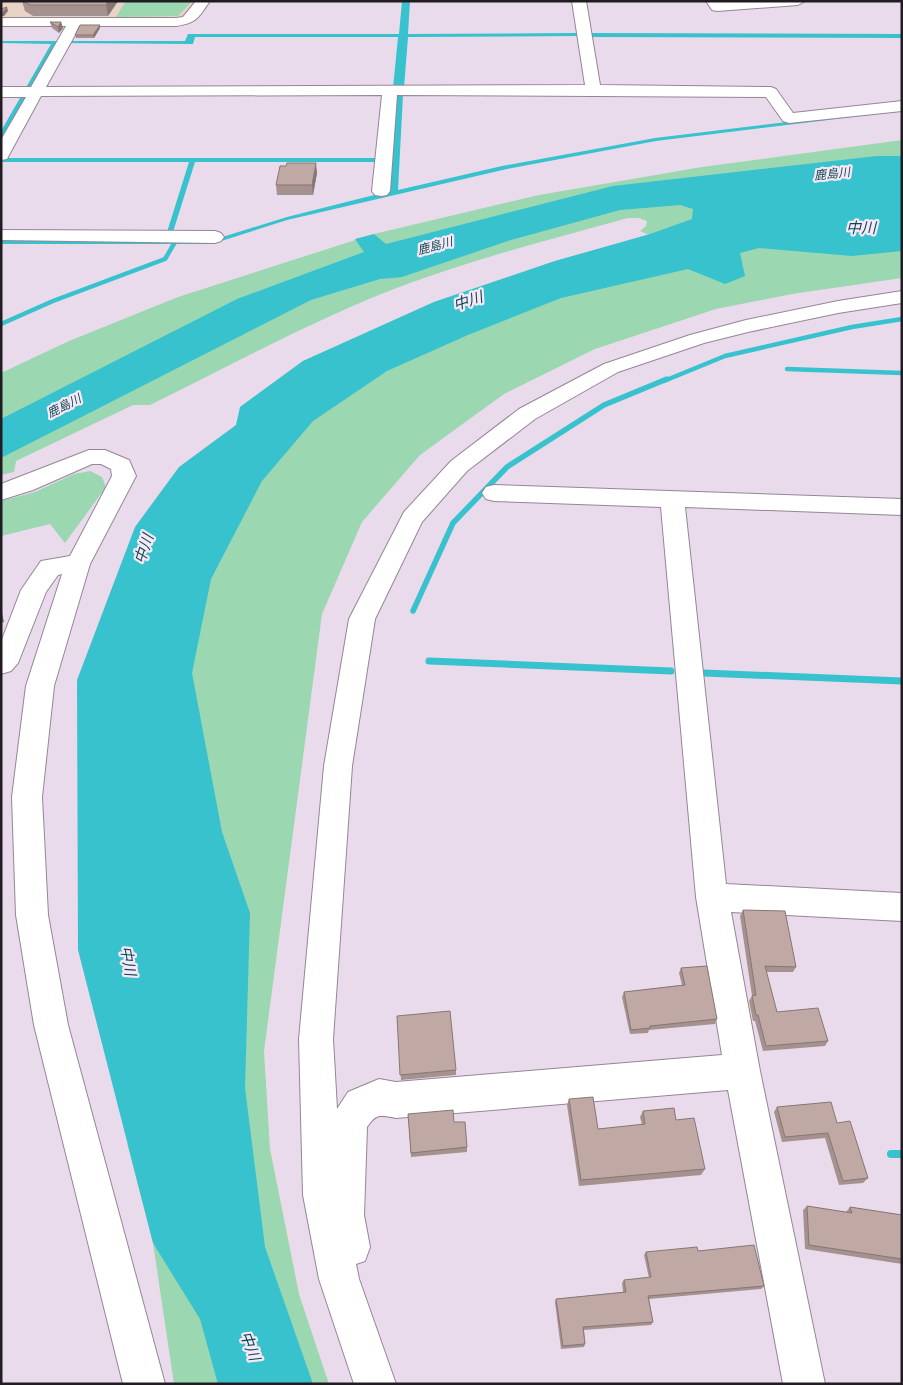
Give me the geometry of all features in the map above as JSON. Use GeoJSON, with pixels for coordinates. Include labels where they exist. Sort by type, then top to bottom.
{"type":"FeatureCollection","features":[{"type":"Feature","properties":{"kind":"street"},"geometry":{"type":"LineString","coordinates":[[1,22],[176,22],[188,20],[203,1]]}},
{"type":"Feature","properties":{"kind":"street"},"geometry":{"type":"LineString","coordinates":[[579,1],[593,90]]}},
{"type":"Feature","properties":{"kind":"street"},"geometry":{"type":"LineString","coordinates":[[713,1],[717,7],[798,1]]}},
{"type":"Feature","properties":{"kind":"street"},"geometry":{"type":"LineString","coordinates":[[1,155],[75,22]]}},
{"type":"Feature","properties":{"kind":"street"},"geometry":{"type":"LineString","coordinates":[[381,191],[390,90]]}},
{"type":"Feature","properties":{"kind":"street"},"geometry":{"type":"LineString","coordinates":[[1,92],[593,90],[772,92],[789,118],[902,106]]}},
{"type":"Feature","properties":{"kind":"street"},"geometry":{"type":"LineString","coordinates":[[1,235],[215,237]]}},
{"type":"Feature","properties":{"kind":"street"},"geometry":{"type":"LineString","coordinates":[[375,1384],[339,1279],[322,1195],[316,1039],[338,766],[362,619],[412,518],[459,466],[527,414],[611,368],[697,339],[746,326],[838,307],[902,297]]}},
{"type":"Feature","properties":{"kind":"street"},"geometry":{"type":"LineString","coordinates":[[1,492],[25,485],[88,457],[105,457],[121,465],[124,476],[78,564],[40,686],[27,797],[32,915],[51,1025],[144,1384]]}},
{"type":"Feature","properties":{"kind":"street"},"geometry":{"type":"LineString","coordinates":[[494,493],[902,507]]}},
{"type":"Feature","properties":{"kind":"street"},"geometry":{"type":"LineString","coordinates":[[672,499],[712,897],[742,1071],[804,1384]]}},
{"type":"Feature","properties":{"kind":"street"},"geometry":{"type":"LineString","coordinates":[[1,664],[9,656],[34,590],[50,567],[78,564]]}},
{"type":"Feature","properties":{"kind":"street"},"geometry":{"type":"LineString","coordinates":[[712,897],[902,907]]}},
{"type":"Feature","properties":{"kind":"street"},"geometry":{"type":"LineString","coordinates":[[358,1332],[361,1301],[345,1215],[349,1122],[361,1105],[379,1097],[396,1100],[742,1071]]}},
{"type":"Feature","properties":{"kind":"shaded area"},"geometry":{"type":"Polygon","coordinates":[[[1,1],[201,1],[185,20],[1,20],[1,1]]]}},
{"type":"Feature","properties":{"kind":"green space"},"geometry":{"type":"Polygon","coordinates":[[[126,1],[192,1],[178,16],[116,17],[126,1]]]}},
{"type":"Feature","properties":{"kind":"green space"},"geometry":{"type":"Polygon","coordinates":[[[902,140],[902,162],[620,188],[404,250],[1,429],[1,373],[69,341],[178,297],[374,234],[539,195],[702,167],[902,140]]]}},
{"type":"Feature","properties":{"kind":"green space"},"geometry":{"type":"Polygon","coordinates":[[[631,199],[772,213],[240,407],[303,361],[434,302],[555,261],[649,235],[640,231],[646,226],[647,221],[639,218],[628,218],[519,248],[410,283],[344,310],[150,405],[133,405],[16,461],[14,472],[1,475],[1,448],[294,298],[631,199]]]}},
{"type":"Feature","properties":{"kind":"green space"},"geometry":{"type":"Polygon","coordinates":[[[902,236],[902,278],[792,294],[716,309],[595,349],[504,394],[420,455],[362,522],[322,614],[264,1051],[270,1149],[299,1294],[329,1384],[284,1384],[147,632],[277,414],[686,244],[902,236]]]}},
{"type":"Feature","properties":{"kind":"green space"},"geometry":{"type":"Polygon","coordinates":[[[90,471],[102,477],[106,487],[65,543],[50,524],[1,536],[1,501],[35,492],[74,474],[90,471]]]}},
{"type":"Feature","properties":{"kind":"green space"},"geometry":{"type":"Polygon","coordinates":[[[127,1143],[212,1297],[241,1384],[174,1384],[153,1243],[127,1143]]]}},
{"type":"Feature","properties":{"kind":"water"},"geometry":{"type":"Polygon","coordinates":[[[402,1],[410,1],[408,34],[578,33],[578,36],[408,37],[404,88],[393,88],[398,37],[195,37],[193,44],[57,43],[1,141],[1,131],[51,44],[1,43],[1,41],[185,41],[188,34],[399,34],[402,1]]]}},
{"type":"Feature","properties":{"kind":"water"},"geometry":{"type":"Polygon","coordinates":[[[393,95],[403,95],[398,190],[502,166],[655,138],[902,108],[902,111],[656,141],[507,169],[287,220],[212,244],[1,244],[1,239],[216,239],[287,217],[386,192],[393,95]]]}},
{"type":"Feature","properties":{"kind":"water"},"geometry":{"type":"Polygon","coordinates":[[[877,156],[902,156],[902,251],[852,256],[759,248],[740,253],[745,276],[725,284],[688,269],[561,298],[468,335],[387,371],[313,421],[262,481],[211,579],[192,673],[222,832],[250,913],[245,1088],[265,1247],[313,1384],[218,1384],[200,1319],[153,1243],[78,950],[77,680],[135,527],[179,467],[236,425],[240,407],[303,361],[434,302],[555,261],[650,234],[692,219],[693,209],[680,205],[620,210],[511,240],[402,277],[380,279],[311,300],[1,458],[1,419],[237,299],[364,252],[355,239],[374,234],[386,244],[613,186],[877,156]]]}},
{"type":"Feature","properties":{"kind":"water"},"geometry":{"type":"Polygon","coordinates":[[[1,158],[378,158],[377,162],[195,162],[173,232],[167,232],[189,162],[1,162],[1,158]]]}},
{"type":"Feature","properties":{"kind":"building"},"geometry":{"type":"Polygon","coordinates":[[[24,1],[108,1],[106,5],[30,5],[24,1]]]}},
{"type":"Feature","properties":{"kind":"building"},"geometry":{"type":"Polygon","coordinates":[[[50,22],[61,22],[58,27],[50,22]]]}},
{"type":"Feature","properties":{"kind":"building"},"geometry":{"type":"Polygon","coordinates":[[[80,25],[100,25],[93,35],[75,35],[80,25]]]}},
{"type":"Feature","properties":{"kind":"building"},"geometry":{"type":"Polygon","coordinates":[[[287,163],[316,163],[312,185],[276,185],[280,166],[286,166],[287,163]]]}},
{"type":"Feature","properties":{"kind":"building"},"geometry":{"type":"Polygon","coordinates":[[[743,910],[785,911],[796,967],[765,966],[777,1012],[818,1008],[828,1041],[766,1046],[752,996],[756,995],[743,910]]]}},
{"type":"Feature","properties":{"kind":"building"},"geometry":{"type":"Polygon","coordinates":[[[707,966],[717,1019],[650,1026],[650,1028],[631,1030],[624,992],[685,985],[681,968],[707,966]]]}},
{"type":"Feature","properties":{"kind":"building"},"geometry":{"type":"Polygon","coordinates":[[[450,1011],[456,1070],[400,1075],[397,1016],[450,1011]]]}},
{"type":"Feature","properties":{"kind":"building"},"geometry":{"type":"Polygon","coordinates":[[[593,1097],[598,1129],[645,1124],[643,1111],[674,1108],[676,1120],[694,1118],[705,1169],[581,1180],[569,1099],[593,1097]]]}},
{"type":"Feature","properties":{"kind":"building"},"geometry":{"type":"Polygon","coordinates":[[[831,1102],[837,1123],[850,1121],[868,1178],[843,1181],[828,1133],[785,1137],[777,1107],[831,1102]]]}},
{"type":"Feature","properties":{"kind":"building"},"geometry":{"type":"Polygon","coordinates":[[[453,1110],[454,1122],[465,1122],[467,1147],[411,1153],[408,1114],[453,1110]]]}},
{"type":"Feature","properties":{"kind":"building"},"geometry":{"type":"Polygon","coordinates":[[[807,1206],[852,1213],[850,1207],[902,1215],[902,1259],[809,1245],[807,1206]]]}},
{"type":"Feature","properties":{"kind":"building"},"geometry":{"type":"Polygon","coordinates":[[[754,1245],[764,1286],[648,1296],[653,1322],[583,1327],[585,1344],[563,1346],[556,1299],[626,1292],[624,1280],[651,1277],[646,1252],[697,1247],[698,1251],[754,1245]]]}},
{"type":"Feature","properties":{"kind":"waterway"},"geometry":{"type":"LineString","coordinates":[[584,35],[902,36]]}},
{"type":"Feature","properties":{"kind":"waterway"},"geometry":{"type":"LineString","coordinates":[[1,324],[53,301],[165,259],[175,242]]}},
{"type":"Feature","properties":{"kind":"waterway"},"geometry":{"type":"LineString","coordinates":[[664,381],[725,356],[852,327],[902,319]]}},
{"type":"Feature","properties":{"kind":"waterway"},"geometry":{"type":"LineString","coordinates":[[787,369],[902,373]]}},
{"type":"Feature","properties":{"kind":"waterway"},"geometry":{"type":"LineString","coordinates":[[413,611],[453,523],[507,467],[604,405],[667,379]]}},
{"type":"Feature","properties":{"kind":"waterway"},"geometry":{"type":"LineString","coordinates":[[429,661],[671,671]]}},
{"type":"Feature","properties":{"kind":"waterway"},"geometry":{"type":"LineString","coordinates":[[704,673],[902,681]]}},
{"type":"Feature","properties":{"kind":"waterway"},"geometry":{"type":"LineString","coordinates":[[891,1154],[902,1154]]}},
{"type":"Feature","properties":{"kind":"water label","name":"鹿島川"},"geometry":{"type":"Point","coordinates":[832,174]}},
{"type":"Feature","properties":{"kind":"water label","name":"中川"},"geometry":{"type":"Point","coordinates":[861,228]}},
{"type":"Feature","properties":{"kind":"water label","name":"鹿島川"},"geometry":{"type":"Point","coordinates":[435,246]}},
{"type":"Feature","properties":{"kind":"water label","name":"中川"},"geometry":{"type":"Point","coordinates":[468,301]}},
{"type":"Feature","properties":{"kind":"water label","name":"鹿島川"},"geometry":{"type":"Point","coordinates":[64,406]}},
{"type":"Feature","properties":{"kind":"water label","name":"中川"},"geometry":{"type":"Point","coordinates":[144,549]}},
{"type":"Feature","properties":{"kind":"water label","name":"中川"},"geometry":{"type":"Point","coordinates":[128,961]}},
{"type":"Feature","properties":{"kind":"water label","name":"中川"},"geometry":{"type":"Point","coordinates":[250,1346]}}]}
